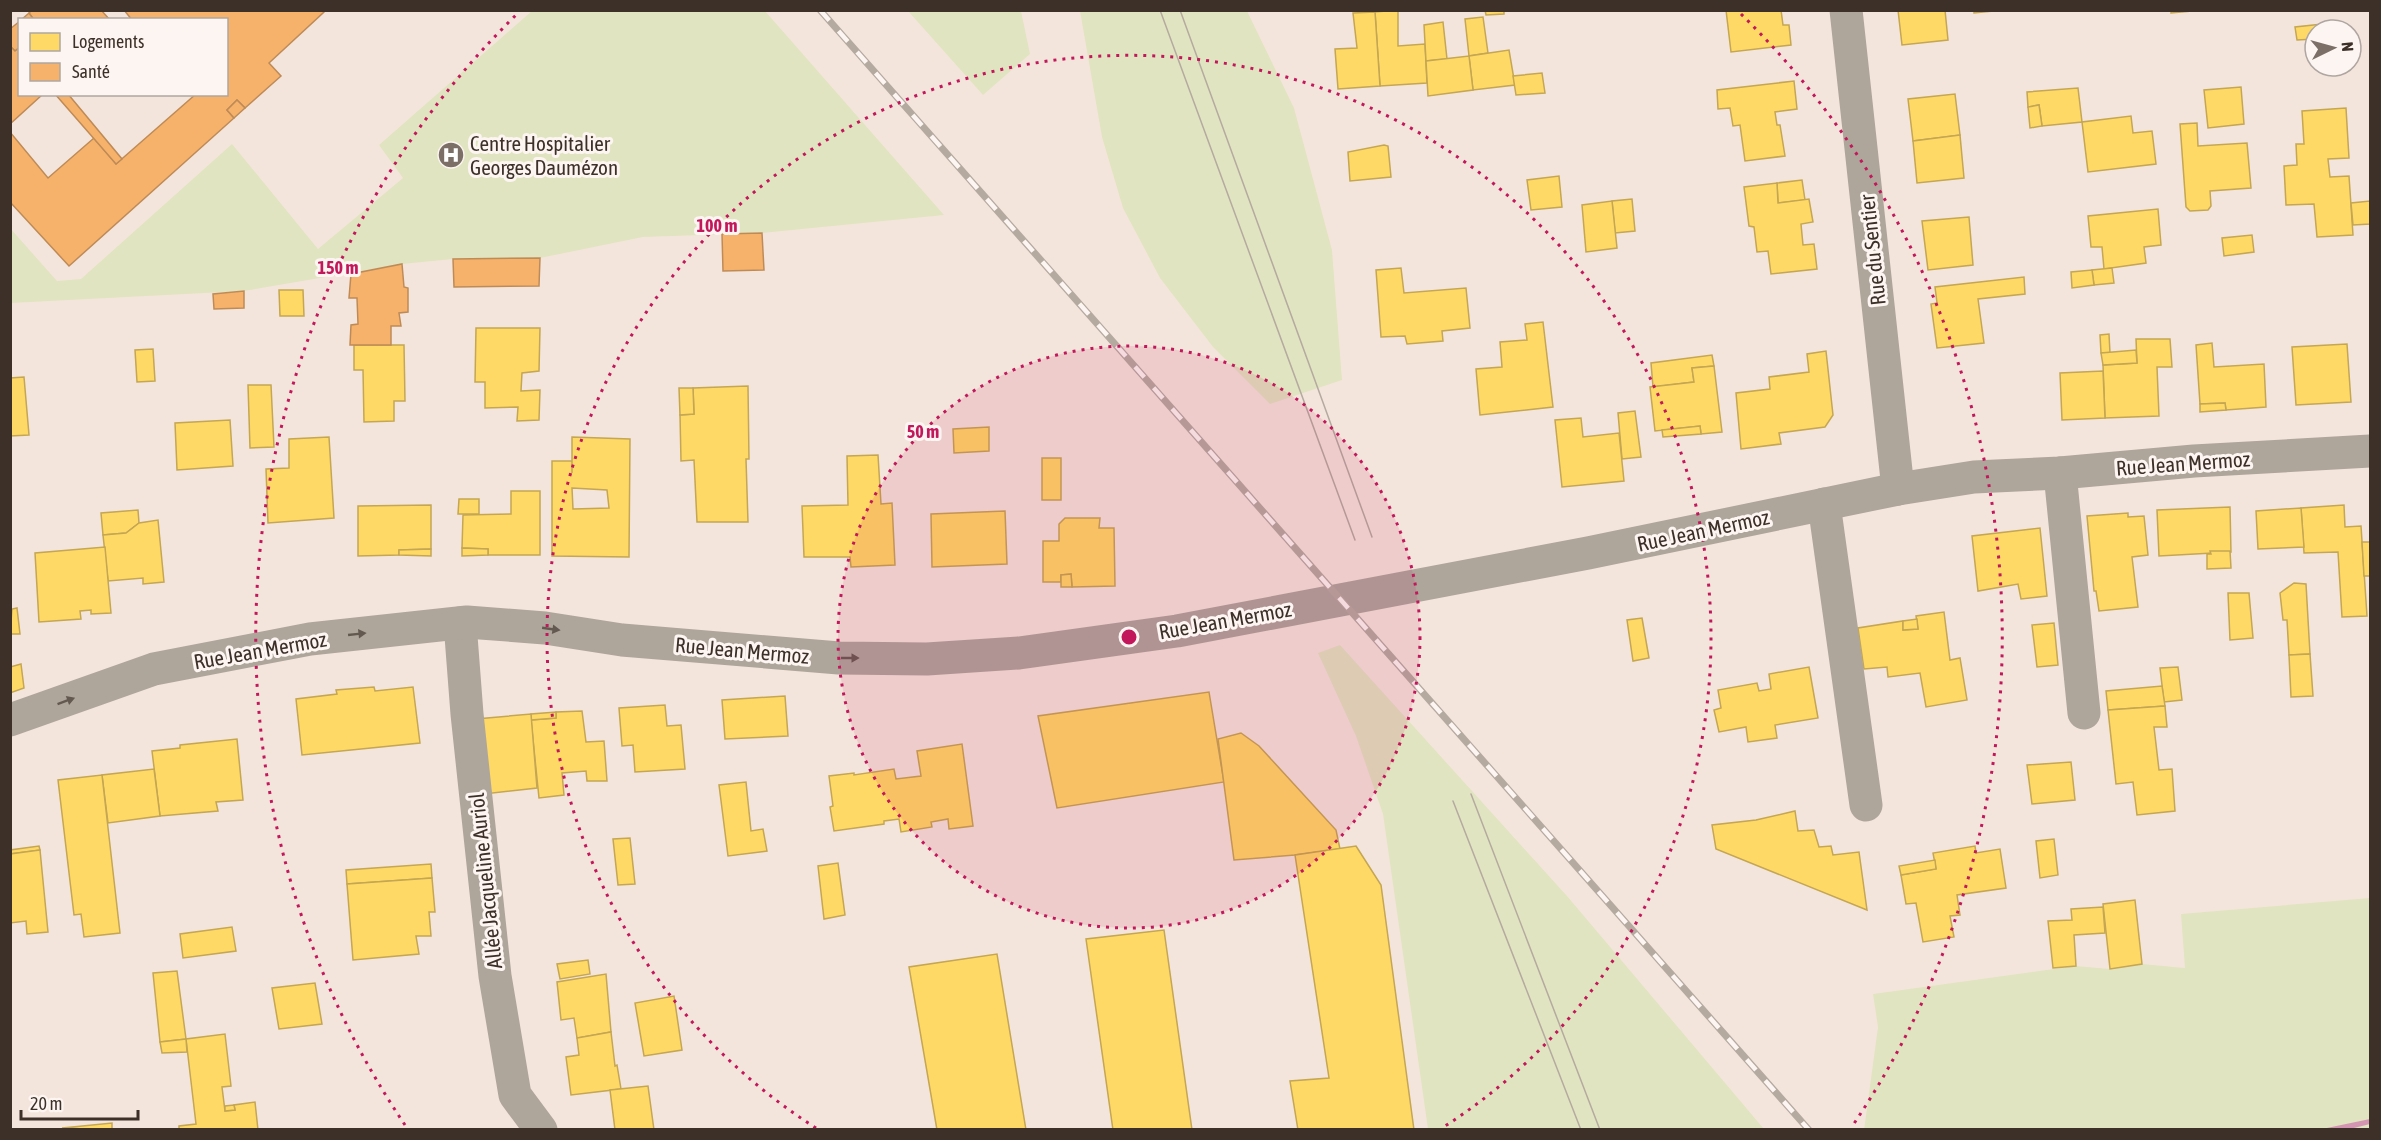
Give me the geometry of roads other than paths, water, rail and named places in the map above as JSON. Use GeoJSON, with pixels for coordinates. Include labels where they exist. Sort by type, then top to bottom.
{"type":"FeatureCollection","features":[{"type":"Feature","properties":{"kind":"street","name":"Rue du Sentier"},"geometry":{"type":"LineString","coordinates":[[1846,10],[1898,489]]}},
{"type":"Feature","properties":{"kind":"street","name":"Rue Jean Mermoz"},"geometry":{"type":"LineString","coordinates":[[10,720],[154,669],[310,639],[460,623],[545,628],[622,640],[839,658],[927,659],[1019,653],[1177,631],[1588,554],[1898,489],[1974,477],[2370,451]]}},
{"type":"Feature","properties":{"kind":"street"},"geometry":{"type":"LineString","coordinates":[[2060,473],[2084,713]]}},
{"type":"Feature","properties":{"kind":"street"},"geometry":{"type":"LineString","coordinates":[[1824,504],[1866,805]]}},
{"type":"Feature","properties":{"kind":"street","name":"Allée Jacqueline Auriol"},"geometry":{"type":"LineString","coordinates":[[460,623],[467,714],[495,976],[515,1095],[540,1130]]}},
{"type":"Feature","properties":{"kind":"tram line"},"geometry":{"type":"LineString","coordinates":[[1160,10],[1355,540]]}},
{"type":"Feature","properties":{"kind":"tram line"},"geometry":{"type":"LineString","coordinates":[[1180,10],[1372,537]]}},
{"type":"Feature","properties":{"kind":"tram line"},"geometry":{"type":"LineString","coordinates":[[1471,794],[1600,1130]]}},
{"type":"Feature","properties":{"kind":"tram line"},"geometry":{"type":"LineString","coordinates":[[1453,801],[1581,1130]]}},
{"type":"Feature","properties":{"kind":"railway"},"geometry":{"type":"LineString","coordinates":[[820,10],[1809,1130]]}},
{"type":"Feature","properties":{"kind":"place","name":"Centre Hospitalier Georges Daumézon"},"geometry":{"type":"Point","coordinates":[451,155]}}]}
